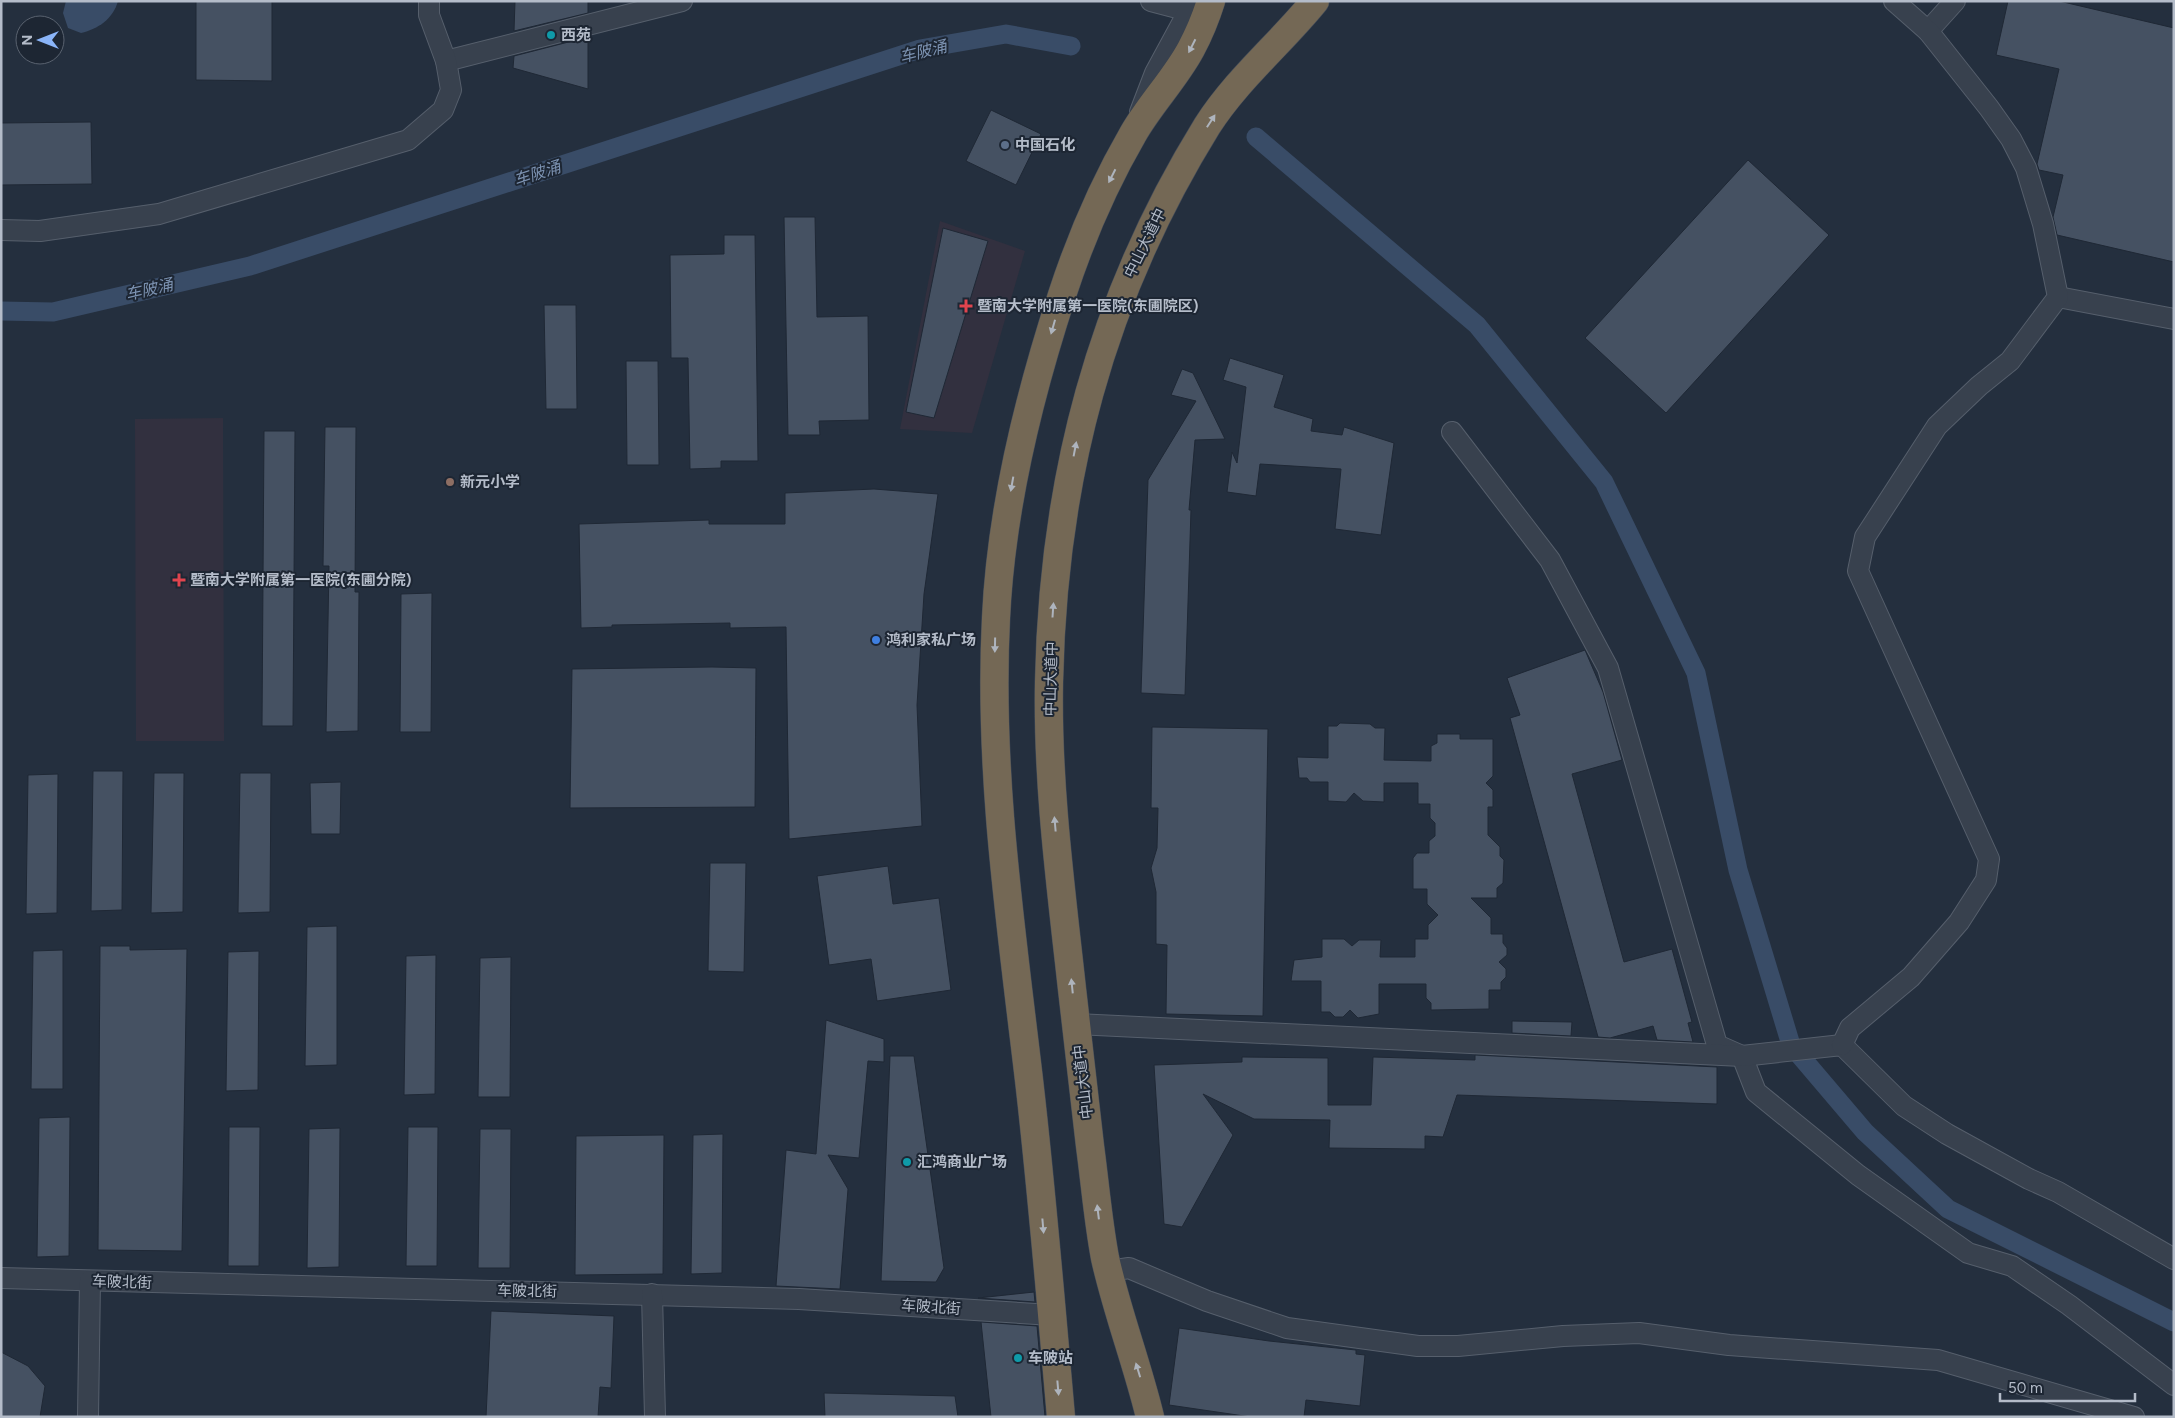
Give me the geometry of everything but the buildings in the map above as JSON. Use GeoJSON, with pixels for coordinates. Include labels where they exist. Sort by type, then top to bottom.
{"type":"FeatureCollection","features":[{"type":"Feature","properties":{"kind":"highway","name":"中山大道中"},"geometry":{"type":"LineString","coordinates":[[1150,1417],[1109,1271],[1099,1221],[1076,1024],[1055,822],[1049,682],[1057,569],[1068,484],[1085,404],[1096,364],[1123,289],[1139,253],[1186,163],[1232,90],[1315,1]]}},
{"type":"Feature","properties":{"kind":"highway"},"geometry":{"type":"LineString","coordinates":[[1061,1417],[1052,1314],[999,811],[994,742],[996,617],[1004,536],[1013,479],[1034,390],[1062,297],[1078,251],[1098,204],[1134,132],[1192,48],[1198,4]]}},
{"type":"Feature","properties":{"kind":"street"},"geometry":{"type":"LineString","coordinates":[[1,230],[40,231],[159,214],[408,140],[444,110],[451,90],[446,61],[429,15],[429,1]]}},
{"type":"Feature","properties":{"kind":"street"},"geometry":{"type":"LineString","coordinates":[[446,61],[682,1]]}},
{"type":"Feature","properties":{"kind":"street"},"geometry":{"type":"LineString","coordinates":[[1151,1],[1198,4]]}},
{"type":"Feature","properties":{"kind":"street"},"geometry":{"type":"LineString","coordinates":[[1842,1045],[1850,1028],[1911,977],[1959,922],[1986,880],[1988,860],[1858,571],[1864,537],[1937,426],[1979,386],[2010,361],[2058,297],[2042,224],[2026,168],[2011,139],[1928,31],[1894,1]]}},
{"type":"Feature","properties":{"kind":"street"},"geometry":{"type":"LineString","coordinates":[[1928,31],[1955,1]]}},
{"type":"Feature","properties":{"kind":"street"},"geometry":{"type":"LineString","coordinates":[[2058,297],[2174,319]]}},
{"type":"Feature","properties":{"kind":"street"},"geometry":{"type":"LineString","coordinates":[[1452,432],[1550,560],[1608,668],[1716,1045],[1742,1056],[1756,1092],[1858,1175],[1968,1254],[2012,1266],[2069,1305],[2174,1385]]}},
{"type":"Feature","properties":{"kind":"street"},"geometry":{"type":"LineString","coordinates":[[1076,1024],[1742,1056],[1842,1045],[1878,1077],[1904,1106],[1947,1134],[2029,1179],[2058,1192],[2174,1259]]}},
{"type":"Feature","properties":{"kind":"street"},"geometry":{"type":"LineString","coordinates":[[1109,1271],[1129,1268],[1208,1301],[1287,1328],[1418,1346],[1458,1346],[1563,1336],[1638,1333],[1729,1345],[1938,1360],[2134,1417]]}},
{"type":"Feature","properties":{"kind":"street","name":"车陂北街"},"geometry":{"type":"LineString","coordinates":[[1,1278],[799,1299],[1052,1314]]}},
{"type":"Feature","properties":{"kind":"street"},"geometry":{"type":"LineString","coordinates":[[88,1417],[90,1281]]}},
{"type":"Feature","properties":{"kind":"street"},"geometry":{"type":"LineString","coordinates":[[652,1294],[655,1417]]}},
{"type":"Feature","properties":{"kind":"shaded area","name":"暨南大学附属第一医院(东圃院区)"},"geometry":{"type":"Polygon","coordinates":[[[940,221],[1025,251],[972,433],[900,429],[940,221]]]}},
{"type":"Feature","properties":{"kind":"shaded area","name":"暨南大学附属第一医院(东圃分院)"},"geometry":{"type":"Polygon","coordinates":[[[223,418],[224,741],[136,741],[135,419],[223,418]]]}},
{"type":"Feature","properties":{"kind":"water"},"geometry":{"type":"Polygon","coordinates":[[[66,1],[118,1],[109,18],[99,26],[81,33],[68,28],[63,13],[66,1]]]}},
{"type":"Feature","properties":{"kind":"waterway","name":"车陂涌"},"geometry":{"type":"LineString","coordinates":[[1,311],[53,312],[250,266],[920,49],[1006,34],[1071,46]]}},
{"type":"Feature","properties":{"kind":"waterway"},"geometry":{"type":"LineString","coordinates":[[1256,137],[1477,325],[1604,482],[1696,673],[1738,870],[1791,1045],[1865,1132],[1948,1209],[2174,1322]]}},
{"type":"Feature","properties":{"kind":"place","name":"西苑"},"geometry":{"type":"Point","coordinates":[551,35]}},
{"type":"Feature","properties":{"kind":"place","name":"中国石化"},"geometry":{"type":"Point","coordinates":[1005,145]}},
{"type":"Feature","properties":{"kind":"place","name":"暨南大学附属第一医院(东圃院区)"},"geometry":{"type":"Point","coordinates":[966,306]}},
{"type":"Feature","properties":{"kind":"place","name":"新元小学"},"geometry":{"type":"Point","coordinates":[450,482]}},
{"type":"Feature","properties":{"kind":"place","name":"暨南大学附属第一医院(东圃分院)"},"geometry":{"type":"Point","coordinates":[179,580]}},
{"type":"Feature","properties":{"kind":"place","name":"鸿利家私广场"},"geometry":{"type":"Point","coordinates":[876,640]}},
{"type":"Feature","properties":{"kind":"place","name":"汇鸿商业广场"},"geometry":{"type":"Point","coordinates":[907,1162]}},
{"type":"Feature","properties":{"kind":"place","name":"车陂站"},"geometry":{"type":"Point","coordinates":[1018,1358]}}]}
